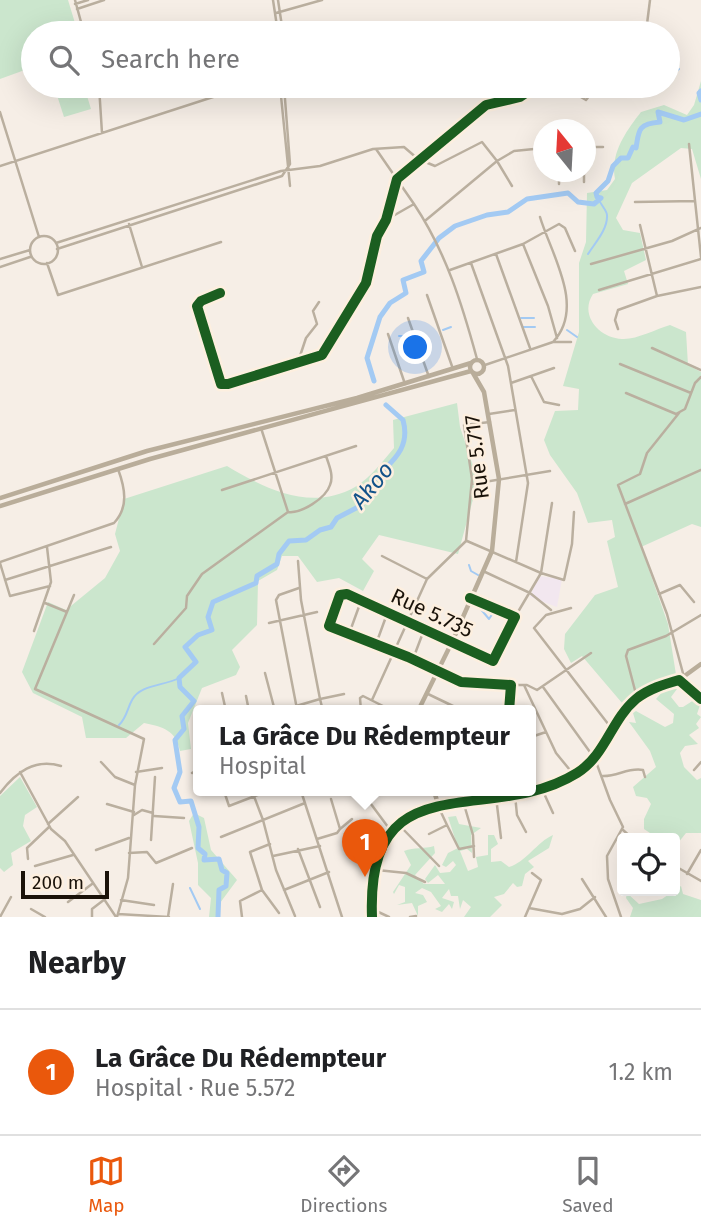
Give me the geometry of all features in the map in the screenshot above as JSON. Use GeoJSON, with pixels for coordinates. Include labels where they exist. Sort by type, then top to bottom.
{"type":"FeatureCollection","features":[{"type":"Feature","properties":{"kind":"street"},"geometry":{"type":"LineString","coordinates":[[81,21],[75,2],[88,0]]}},
{"type":"Feature","properties":{"kind":"street"},"geometry":{"type":"LineString","coordinates":[[77,9],[104,0]]}},
{"type":"Feature","properties":{"kind":"street"},"geometry":{"type":"LineString","coordinates":[[273,0],[277,21]]}},
{"type":"Feature","properties":{"kind":"street"},"geometry":{"type":"LineString","coordinates":[[278,0],[282,21]]}},
{"type":"Feature","properties":{"kind":"street"},"geometry":{"type":"LineString","coordinates":[[276,13],[322,0]]}},
{"type":"Feature","properties":{"kind":"street"},"geometry":{"type":"LineString","coordinates":[[647,21],[650,0]]}},
{"type":"Feature","properties":{"kind":"street"},"geometry":{"type":"LineString","coordinates":[[100,98],[102,133]]}},
{"type":"Feature","properties":{"kind":"street"},"geometry":{"type":"LineString","coordinates":[[0,166],[210,98]]}},
{"type":"Feature","properties":{"kind":"street"},"geometry":{"type":"LineString","coordinates":[[283,98],[290,186]]}},
{"type":"Feature","properties":{"kind":"street"},"geometry":{"type":"LineString","coordinates":[[220,293],[201,301],[197,306],[221,384],[322,355],[366,283],[377,236],[386,220],[397,179],[486,105],[512,98]]}},
{"type":"Feature","properties":{"kind":"street"},"geometry":{"type":"LineString","coordinates":[[0,112],[39,237]]}},
{"type":"Feature","properties":{"kind":"street"},"geometry":{"type":"LineString","coordinates":[[55,243],[288,171],[320,166],[375,148],[404,147],[418,159],[435,166],[482,142],[497,160],[512,187]]}},
{"type":"Feature","properties":{"kind":"street"},"geometry":{"type":"LineString","coordinates":[[599,290],[701,258],[696,233],[689,145]]}},
{"type":"Feature","properties":{"kind":"street"},"geometry":{"type":"LineString","coordinates":[[596,147],[603,147]]}},
{"type":"Feature","properties":{"kind":"street"},"geometry":{"type":"LineString","coordinates":[[375,148],[439,246],[450,270],[477,359],[485,365]]}},
{"type":"Feature","properties":{"kind":"street"},"geometry":{"type":"LineString","coordinates":[[425,221],[497,160],[514,151],[533,149]]}},
{"type":"Feature","properties":{"kind":"street"},"geometry":{"type":"LineString","coordinates":[[57,249],[282,176],[288,171]]}},
{"type":"Feature","properties":{"kind":"street"},"geometry":{"type":"LineString","coordinates":[[635,202],[701,202]]}},
{"type":"Feature","properties":{"kind":"street"},"geometry":{"type":"LineString","coordinates":[[386,220],[414,204]]}},
{"type":"Feature","properties":{"kind":"street"},"geometry":{"type":"LineString","coordinates":[[540,217],[566,296],[566,321],[553,342]]}},
{"type":"Feature","properties":{"kind":"street"},"geometry":{"type":"LineString","coordinates":[[128,219],[142,267]]}},
{"type":"Feature","properties":{"kind":"street"},"geometry":{"type":"LineString","coordinates":[[450,270],[523,244],[549,227],[563,225],[575,251]]}},
{"type":"Feature","properties":{"kind":"street"},"geometry":{"type":"LineString","coordinates":[[640,225],[657,296]]}},
{"type":"Feature","properties":{"kind":"street"},"geometry":{"type":"LineString","coordinates":[[591,264],[696,233],[701,228]]}},
{"type":"Feature","properties":{"kind":"street"},"geometry":{"type":"LineString","coordinates":[[39,237],[50,237],[55,243],[57,249],[54,259],[47,263],[36,262],[31,256],[32,242],[39,237]]}},
{"type":"Feature","properties":{"kind":"street"},"geometry":{"type":"LineString","coordinates":[[47,263],[58,295],[221,242]]}},
{"type":"Feature","properties":{"kind":"street"},"geometry":{"type":"LineString","coordinates":[[523,244],[548,306],[557,338]]}},
{"type":"Feature","properties":{"kind":"street"},"geometry":{"type":"LineString","coordinates":[[0,260],[30,250]]}},
{"type":"Feature","properties":{"kind":"street"},"geometry":{"type":"LineString","coordinates":[[496,254],[530,348]]}},
{"type":"Feature","properties":{"kind":"street"},"geometry":{"type":"LineString","coordinates":[[0,267],[31,256]]}},
{"type":"Feature","properties":{"kind":"street"},"geometry":{"type":"LineString","coordinates":[[471,263],[505,358],[525,474],[527,494],[516,562]]}},
{"type":"Feature","properties":{"kind":"street"},"geometry":{"type":"LineString","coordinates":[[618,329],[615,312],[657,296],[701,287]]}},
{"type":"Feature","properties":{"kind":"street"},"geometry":{"type":"LineString","coordinates":[[427,295],[453,369]]}},
{"type":"Feature","properties":{"kind":"street"},"geometry":{"type":"LineString","coordinates":[[298,362],[306,338],[317,324],[313,311],[319,302]]}},
{"type":"Feature","properties":{"kind":"street"},"geometry":{"type":"LineString","coordinates":[[408,318],[429,377]]}},
{"type":"Feature","properties":{"kind":"street"},"geometry":{"type":"LineString","coordinates":[[388,334],[405,384]]}},
{"type":"Feature","properties":{"kind":"street"},"geometry":{"type":"LineString","coordinates":[[0,506],[261,428],[472,372],[482,372],[485,365],[530,348],[553,342],[571,342]]}},
{"type":"Feature","properties":{"kind":"street"},"geometry":{"type":"LineString","coordinates":[[652,348],[701,370]]}},
{"type":"Feature","properties":{"kind":"street"},"geometry":{"type":"LineString","coordinates":[[0,498],[173,444],[405,384],[477,359]]}},
{"type":"Feature","properties":{"kind":"street"},"geometry":{"type":"LineString","coordinates":[[471,363],[472,372]]}},
{"type":"Feature","properties":{"kind":"street"},"geometry":{"type":"LineString","coordinates":[[620,364],[692,394]]}},
{"type":"Feature","properties":{"kind":"street"},"geometry":{"type":"LineString","coordinates":[[511,383],[554,368]]}},
{"type":"Feature","properties":{"kind":"street","name":"Rue 5.717"},"geometry":{"type":"LineString","coordinates":[[472,372],[484,392]]}},
{"type":"Feature","properties":{"kind":"street","name":"Rue 5.717"},"geometry":{"type":"LineString","coordinates":[[420,705],[452,642],[492,551],[499,479],[482,372]]}},
{"type":"Feature","properties":{"kind":"street"},"geometry":{"type":"LineString","coordinates":[[531,376],[544,402],[559,405]]}},
{"type":"Feature","properties":{"kind":"street"},"geometry":{"type":"LineString","coordinates":[[701,377],[685,409],[647,453],[640,474],[618,485],[672,632],[682,678],[701,699]]}},
{"type":"Feature","properties":{"kind":"street"},"geometry":{"type":"LineString","coordinates":[[626,393],[679,413]]}},
{"type":"Feature","properties":{"kind":"street"},"geometry":{"type":"LineString","coordinates":[[489,414],[515,410]]}},
{"type":"Feature","properties":{"kind":"street"},"geometry":{"type":"LineString","coordinates":[[372,700],[428,579],[467,541],[472,484],[463,428],[464,425],[491,422]]}},
{"type":"Feature","properties":{"kind":"street"},"geometry":{"type":"LineString","coordinates":[[261,428],[288,512]]}},
{"type":"Feature","properties":{"kind":"street"},"geometry":{"type":"LineString","coordinates":[[222,490],[356,446]]}},
{"type":"Feature","properties":{"kind":"street"},"geometry":{"type":"LineString","coordinates":[[154,644],[186,608],[187,596],[202,574],[288,512],[302,509],[326,493],[332,475],[326,456]]}},
{"type":"Feature","properties":{"kind":"street"},"geometry":{"type":"LineString","coordinates":[[50,586],[12,597],[0,562],[106,527],[119,518],[125,494],[118,469]]}},
{"type":"Feature","properties":{"kind":"street"},"geometry":{"type":"LineString","coordinates":[[625,504],[701,470]]}},
{"type":"Feature","properties":{"kind":"street"},"geometry":{"type":"LineString","coordinates":[[472,484],[550,471]]}},
{"type":"Feature","properties":{"kind":"street"},"geometry":{"type":"LineString","coordinates":[[28,489],[30,497]]}},
{"type":"Feature","properties":{"kind":"street"},"geometry":{"type":"LineString","coordinates":[[515,617],[541,573],[552,503]]}},
{"type":"Feature","properties":{"kind":"street"},"geometry":{"type":"LineString","coordinates":[[467,541],[541,573],[566,578],[576,520],[574,512]]}},
{"type":"Feature","properties":{"kind":"street"},"geometry":{"type":"LineString","coordinates":[[34,631],[50,586],[47,546]]}},
{"type":"Feature","properties":{"kind":"street"},"geometry":{"type":"LineString","coordinates":[[5,580],[111,547]]}},
{"type":"Feature","properties":{"kind":"street"},"geometry":{"type":"LineString","coordinates":[[382,556],[428,579]]}},
{"type":"Feature","properties":{"kind":"street"},"geometry":{"type":"LineString","coordinates":[[298,561],[299,588],[322,705]]}},
{"type":"Feature","properties":{"kind":"street"},"geometry":{"type":"LineString","coordinates":[[483,571],[530,593],[551,610]]}},
{"type":"Feature","properties":{"kind":"street"},"geometry":{"type":"LineString","coordinates":[[659,594],[680,585],[694,602]]}},
{"type":"Feature","properties":{"kind":"street"},"geometry":{"type":"LineString","coordinates":[[299,588],[277,597],[297,705],[344,694]]}},
{"type":"Feature","properties":{"kind":"street","name":"Rue 5.735"},"geometry":{"type":"LineString","coordinates":[[349,634],[329,626],[342,594],[493,661],[515,617],[470,598]]}},
{"type":"Feature","properties":{"kind":"street"},"geometry":{"type":"LineString","coordinates":[[74,595],[36,691],[144,739],[136,772],[128,878],[117,916]]}},
{"type":"Feature","properties":{"kind":"street"},"geometry":{"type":"LineString","coordinates":[[361,601],[349,634],[376,643],[466,684],[524,685],[534,690],[543,687],[591,653]]}},
{"type":"Feature","properties":{"kind":"street"},"geometry":{"type":"LineString","coordinates":[[45,603],[67,612]]}},
{"type":"Feature","properties":{"kind":"street"},"geometry":{"type":"LineString","coordinates":[[571,608],[547,615],[534,628],[614,731]]}},
{"type":"Feature","properties":{"kind":"street"},"geometry":{"type":"LineString","coordinates":[[269,623],[317,612]]}},
{"type":"Feature","properties":{"kind":"street"},"geometry":{"type":"LineString","coordinates":[[376,643],[388,613]]}},
{"type":"Feature","properties":{"kind":"street"},"geometry":{"type":"LineString","coordinates":[[637,698],[626,656],[628,650],[672,632],[701,615]]}},
{"type":"Feature","properties":{"kind":"street"},"geometry":{"type":"LineString","coordinates":[[413,659],[425,629]]}},
{"type":"Feature","properties":{"kind":"street"},"geometry":{"type":"LineString","coordinates":[[536,790],[574,775],[595,759],[637,698],[682,678],[701,664]]}},
{"type":"Feature","properties":{"kind":"street"},"geometry":{"type":"LineString","coordinates":[[265,673],[275,705]]}},
{"type":"Feature","properties":{"kind":"street"},"geometry":{"type":"LineString","coordinates":[[509,705],[511,685]]}},
{"type":"Feature","properties":{"kind":"street"},"geometry":{"type":"LineString","coordinates":[[524,685],[534,705]]}},
{"type":"Feature","properties":{"kind":"street"},"geometry":{"type":"LineString","coordinates":[[543,687],[595,759],[626,833]]}},
{"type":"Feature","properties":{"kind":"street"},"geometry":{"type":"LineString","coordinates":[[425,692],[451,705]]}},
{"type":"Feature","properties":{"kind":"street"},"geometry":{"type":"LineString","coordinates":[[222,693],[225,705]]}},
{"type":"Feature","properties":{"kind":"street"},"geometry":{"type":"LineString","coordinates":[[246,696],[248,705]]}},
{"type":"Feature","properties":{"kind":"street"},"geometry":{"type":"LineString","coordinates":[[361,705],[361,696],[382,705]]}},
{"type":"Feature","properties":{"kind":"street"},"geometry":{"type":"LineString","coordinates":[[536,710],[556,753],[574,775]]}},
{"type":"Feature","properties":{"kind":"street"},"geometry":{"type":"LineString","coordinates":[[536,735],[547,732]]}},
{"type":"Feature","properties":{"kind":"street"},"geometry":{"type":"LineString","coordinates":[[0,793],[20,772],[47,762],[61,766]]}},
{"type":"Feature","properties":{"kind":"street"},"geometry":{"type":"LineString","coordinates":[[101,762],[115,777],[135,785]]}},
{"type":"Feature","properties":{"kind":"street"},"geometry":{"type":"LineString","coordinates":[[694,770],[701,762]]}},
{"type":"Feature","properties":{"kind":"street"},"geometry":{"type":"LineString","coordinates":[[136,772],[162,768]]}},
{"type":"Feature","properties":{"kind":"street"},"geometry":{"type":"LineString","coordinates":[[602,776],[615,777],[637,769],[643,770],[645,777]]}},
{"type":"Feature","properties":{"kind":"street"},"geometry":{"type":"LineString","coordinates":[[20,772],[49,825],[117,916]]}},
{"type":"Feature","properties":{"kind":"street"},"geometry":{"type":"LineString","coordinates":[[151,841],[155,777]]}},
{"type":"Feature","properties":{"kind":"street"},"geometry":{"type":"LineString","coordinates":[[542,789],[552,813]]}},
{"type":"Feature","properties":{"kind":"street"},"geometry":{"type":"LineString","coordinates":[[226,796],[229,806],[254,797],[295,916]]}},
{"type":"Feature","properties":{"kind":"street"},"geometry":{"type":"LineString","coordinates":[[303,796],[342,917]]}},
{"type":"Feature","properties":{"kind":"street"},"geometry":{"type":"LineString","coordinates":[[374,796],[368,800],[392,832]]}},
{"type":"Feature","properties":{"kind":"street"},"geometry":{"type":"LineString","coordinates":[[436,796],[459,849],[474,846]]}},
{"type":"Feature","properties":{"kind":"street"},"geometry":{"type":"LineString","coordinates":[[373,917],[375,863],[392,832],[399,825],[438,804],[506,796]]}},
{"type":"Feature","properties":{"kind":"street"},"geometry":{"type":"LineString","coordinates":[[515,796],[517,815],[526,832]]}},
{"type":"Feature","properties":{"kind":"street"},"geometry":{"type":"LineString","coordinates":[[28,859],[27,848],[78,797]]}},
{"type":"Feature","properties":{"kind":"street"},"geometry":{"type":"LineString","coordinates":[[496,797],[501,838]]}},
{"type":"Feature","properties":{"kind":"street"},"geometry":{"type":"LineString","coordinates":[[331,800],[340,829]]}},
{"type":"Feature","properties":{"kind":"street"},"geometry":{"type":"LineString","coordinates":[[463,801],[474,846],[474,857]]}},
{"type":"Feature","properties":{"kind":"street"},"geometry":{"type":"LineString","coordinates":[[221,836],[305,803]]}},
{"type":"Feature","properties":{"kind":"street"},"geometry":{"type":"LineString","coordinates":[[107,804],[134,813],[142,810],[154,815],[184,818]]}},
{"type":"Feature","properties":{"kind":"street"},"geometry":{"type":"LineString","coordinates":[[317,839],[337,833],[352,819]]}},
{"type":"Feature","properties":{"kind":"street"},"geometry":{"type":"LineString","coordinates":[[399,825],[439,866]]}},
{"type":"Feature","properties":{"kind":"street"},"geometry":{"type":"LineString","coordinates":[[429,834],[447,825]]}},
{"type":"Feature","properties":{"kind":"street"},"geometry":{"type":"LineString","coordinates":[[621,917],[608,879],[607,856],[609,847],[623,830]]}},
{"type":"Feature","properties":{"kind":"street"},"geometry":{"type":"LineString","coordinates":[[96,850],[129,838]]}},
{"type":"Feature","properties":{"kind":"street"},"geometry":{"type":"LineString","coordinates":[[270,844],[250,853],[262,890],[279,913]]}},
{"type":"Feature","properties":{"kind":"street"},"geometry":{"type":"LineString","coordinates":[[273,856],[320,846]]}},
{"type":"Feature","properties":{"kind":"street"},"geometry":{"type":"LineString","coordinates":[[349,846],[360,848],[360,860],[375,863]]}},
{"type":"Feature","properties":{"kind":"street"},"geometry":{"type":"LineString","coordinates":[[129,853],[147,852],[156,863],[192,848]]}},
{"type":"Feature","properties":{"kind":"street"},"geometry":{"type":"LineString","coordinates":[[298,849],[320,907]]}},
{"type":"Feature","properties":{"kind":"street"},"geometry":{"type":"LineString","coordinates":[[687,874],[701,850]]}},
{"type":"Feature","properties":{"kind":"street"},"geometry":{"type":"LineString","coordinates":[[35,866],[73,855]]}},
{"type":"Feature","properties":{"kind":"street"},"geometry":{"type":"LineString","coordinates":[[374,870],[405,873],[425,882]]}},
{"type":"Feature","properties":{"kind":"street"},"geometry":{"type":"LineString","coordinates":[[680,870],[701,881]]}},
{"type":"Feature","properties":{"kind":"street"},"geometry":{"type":"LineString","coordinates":[[284,890],[329,872]]}},
{"type":"Feature","properties":{"kind":"street"},"geometry":{"type":"LineString","coordinates":[[525,917],[541,880],[532,873]]}},
{"type":"Feature","properties":{"kind":"street"},"geometry":{"type":"LineString","coordinates":[[582,879],[605,917]]}},
{"type":"Feature","properties":{"kind":"street"},"geometry":{"type":"LineString","coordinates":[[68,902],[92,884]]}},
{"type":"Feature","properties":{"kind":"street"},"geometry":{"type":"LineString","coordinates":[[117,916],[168,917],[173,884]]}},
{"type":"Feature","properties":{"kind":"street"},"geometry":{"type":"LineString","coordinates":[[242,917],[240,901],[262,890]]}},
{"type":"Feature","properties":{"kind":"street"},"geometry":{"type":"LineString","coordinates":[[0,917],[11,897]]}},
{"type":"Feature","properties":{"kind":"street"},"geometry":{"type":"LineString","coordinates":[[529,908],[562,914],[580,909],[595,897]]}},
{"type":"Feature","properties":{"kind":"street"},"geometry":{"type":"LineString","coordinates":[[92,917],[92,909],[104,899]]}},
{"type":"Feature","properties":{"kind":"street"},"geometry":{"type":"LineString","coordinates":[[121,900],[154,905]]}},
{"type":"Feature","properties":{"kind":"street"},"geometry":{"type":"LineString","coordinates":[[31,909],[45,917]]}},
{"type":"Feature","properties":{"kind":"street"},"geometry":{"type":"LineString","coordinates":[[372,909],[389,917]]}},
{"type":"Feature","properties":{"kind":"street"},"geometry":{"type":"LineString","coordinates":[[410,917],[416,916]]}},
{"type":"Feature","properties":{"kind":"shaded area"},"geometry":{"type":"Polygon","coordinates":[[[538,576],[562,579],[557,607],[530,597],[538,576]]]}},
{"type":"Feature","properties":{"kind":"green space"},"geometry":{"type":"Polygon","coordinates":[[[0,0],[68,0],[74,21],[21,21],[21,71],[0,79],[0,0]]]}},
{"type":"Feature","properties":{"kind":"green space"},"geometry":{"type":"Polygon","coordinates":[[[701,81],[701,179],[692,149],[681,148],[632,183],[616,218],[623,230],[640,233],[646,260],[624,271],[628,284],[593,294],[588,310],[599,330],[614,338],[633,338],[670,325],[686,332],[688,365],[701,372],[701,527],[692,524],[641,547],[668,624],[677,681],[642,696],[628,710],[582,656],[571,663],[564,649],[565,634],[595,595],[618,587],[607,541],[615,537],[612,520],[588,523],[577,493],[550,455],[544,440],[555,411],[578,410],[579,389],[563,386],[579,332],[579,263],[586,242],[587,193],[607,190],[615,179],[617,152],[641,112],[664,105],[687,115],[694,105],[701,81]]]}},
{"type":"Feature","properties":{"kind":"green space"},"geometry":{"type":"Polygon","coordinates":[[[58,98],[88,98],[91,109],[64,117],[58,98]]]}},
{"type":"Feature","properties":{"kind":"green space"},"geometry":{"type":"Polygon","coordinates":[[[457,403],[460,427],[478,481],[458,554],[379,535],[362,559],[374,571],[363,591],[339,578],[317,582],[298,556],[282,556],[277,570],[258,581],[257,625],[232,650],[240,667],[236,675],[202,688],[193,705],[188,723],[191,749],[180,751],[172,734],[144,723],[126,738],[86,738],[82,717],[33,693],[22,672],[48,602],[66,610],[105,578],[120,551],[115,534],[124,499],[227,466],[257,482],[289,494],[322,498],[338,494],[366,479],[394,448],[393,420],[457,403]]]}},
{"type":"Feature","properties":{"kind":"green space"},"geometry":{"type":"Polygon","coordinates":[[[677,689],[671,697],[679,707],[694,700],[700,705],[697,714],[701,717],[696,724],[699,728],[689,735],[698,744],[685,746],[680,753],[684,767],[697,780],[701,778],[701,833],[686,833],[680,840],[680,833],[650,833],[644,829],[644,819],[651,804],[647,798],[636,796],[633,787],[656,767],[650,751],[629,722],[636,723],[633,713],[636,711],[665,727],[673,723],[674,714],[656,699],[663,691],[677,689]]]}},
{"type":"Feature","properties":{"kind":"green space"},"geometry":{"type":"Polygon","coordinates":[[[20,777],[37,807],[25,815],[23,826],[31,841],[11,853],[13,865],[4,872],[0,868],[0,796],[20,777]]]}},
{"type":"Feature","properties":{"kind":"green space"},"geometry":{"type":"Polygon","coordinates":[[[194,813],[204,818],[211,850],[237,880],[217,907],[217,917],[209,917],[211,898],[198,885],[198,863],[189,821],[194,813]]]}},
{"type":"Feature","properties":{"kind":"green space"},"geometry":{"type":"Polygon","coordinates":[[[456,816],[459,824],[481,828],[471,835],[472,853],[467,849],[460,851],[468,871],[478,867],[476,857],[488,855],[488,835],[494,835],[498,844],[491,849],[491,862],[501,861],[509,867],[521,861],[553,835],[549,848],[528,861],[534,867],[525,874],[522,886],[517,887],[513,883],[504,894],[494,897],[502,905],[490,917],[464,917],[471,907],[463,900],[460,909],[458,896],[451,896],[449,889],[442,898],[454,902],[452,909],[449,904],[442,912],[435,909],[441,906],[431,892],[422,888],[415,893],[423,895],[427,902],[418,906],[418,916],[412,903],[397,905],[405,902],[405,887],[399,885],[394,894],[393,892],[411,865],[404,851],[434,846],[435,853],[415,875],[424,884],[445,884],[438,875],[428,883],[425,879],[435,865],[440,873],[450,872],[456,865],[453,861],[446,867],[442,865],[448,853],[458,848],[448,817],[456,816]]]}},
{"type":"Feature","properties":{"kind":"green space"},"geometry":{"type":"Polygon","coordinates":[[[680,887],[683,894],[701,900],[701,917],[630,917],[633,908],[626,896],[639,904],[666,896],[680,896],[680,887]]]}},
{"type":"Feature","properties":{"kind":"waterway","name":"Akoo"},"geometry":{"type":"LineString","coordinates":[[701,91],[701,100]]}},
{"type":"Feature","properties":{"kind":"waterway","name":"Akoo"},"geometry":{"type":"LineString","coordinates":[[374,381],[367,358],[380,317],[390,303],[406,293],[403,280],[424,272],[421,261],[439,238],[455,226],[487,215],[508,212],[527,199],[568,193],[578,202],[594,204],[601,198],[597,197],[596,193],[608,181],[613,166],[621,158],[628,158],[633,147],[636,148],[641,129],[660,122],[658,112],[684,120],[701,114]]}},
{"type":"Feature","properties":{"kind":"waterway"},"geometry":{"type":"LineString","coordinates":[[588,254],[607,220],[607,213],[599,200]]}},
{"type":"Feature","properties":{"kind":"waterway"},"geometry":{"type":"LineString","coordinates":[[521,318],[534,318]]}},
{"type":"Feature","properties":{"kind":"waterway"},"geometry":{"type":"LineString","coordinates":[[443,330],[451,327]]}},
{"type":"Feature","properties":{"kind":"waterway"},"geometry":{"type":"LineString","coordinates":[[523,327],[535,327]]}},
{"type":"Feature","properties":{"kind":"waterway"},"geometry":{"type":"LineString","coordinates":[[567,330],[577,337]]}},
{"type":"Feature","properties":{"kind":"waterway"},"geometry":{"type":"LineString","coordinates":[[399,336],[409,336]]}},
{"type":"Feature","properties":{"kind":"waterway","name":"Akoo"},"geometry":{"type":"LineString","coordinates":[[218,917],[219,890],[226,886],[227,873],[222,870],[219,859],[204,860],[205,854],[198,848],[199,827],[191,801],[180,802],[174,788],[180,772],[175,740],[184,729],[182,716],[194,701],[180,687],[179,678],[196,662],[185,647],[198,635],[212,630],[208,617],[213,602],[256,583],[257,576],[277,564],[279,554],[289,541],[306,540],[320,530],[331,527],[337,518],[362,505],[371,483],[396,457],[405,435],[403,420],[386,405]]}},
{"type":"Feature","properties":{"kind":"waterway"},"geometry":{"type":"LineString","coordinates":[[469,565],[471,571],[478,575]]}},
{"type":"Feature","properties":{"kind":"waterway"},"geometry":{"type":"LineString","coordinates":[[479,607],[489,619],[495,610]]}},
{"type":"Feature","properties":{"kind":"waterway"},"geometry":{"type":"LineString","coordinates":[[119,725],[130,703],[141,691],[179,678]]}},
{"type":"Feature","properties":{"kind":"waterway"},"geometry":{"type":"LineString","coordinates":[[190,888],[200,909]]}},
{"type":"Feature","properties":{"kind":"cycle path"},"geometry":{"type":"LineString","coordinates":[[220,293],[201,301],[197,306],[221,384],[322,355],[366,283],[377,236],[386,220],[397,179],[486,105],[516,98]]}},
{"type":"Feature","properties":{"kind":"cycle path"},"geometry":{"type":"LineString","coordinates":[[470,598],[515,617],[493,661],[347,594],[340,595],[329,626],[408,657],[461,682],[511,685],[509,705]]}},
{"type":"Feature","properties":{"kind":"cycle path"},"geometry":{"type":"LineString","coordinates":[[536,790],[577,773],[587,766],[627,707],[641,695],[679,680],[701,699]]}},
{"type":"Feature","properties":{"kind":"cycle path"},"geometry":{"type":"LineString","coordinates":[[372,917],[375,867],[389,835],[411,816],[439,806],[507,796]]}},
{"type":"Feature","properties":{"kind":"place","name":"La Grâce Du Rédempteur"},"geometry":{"type":"Point","coordinates":[365,877]}}]}
